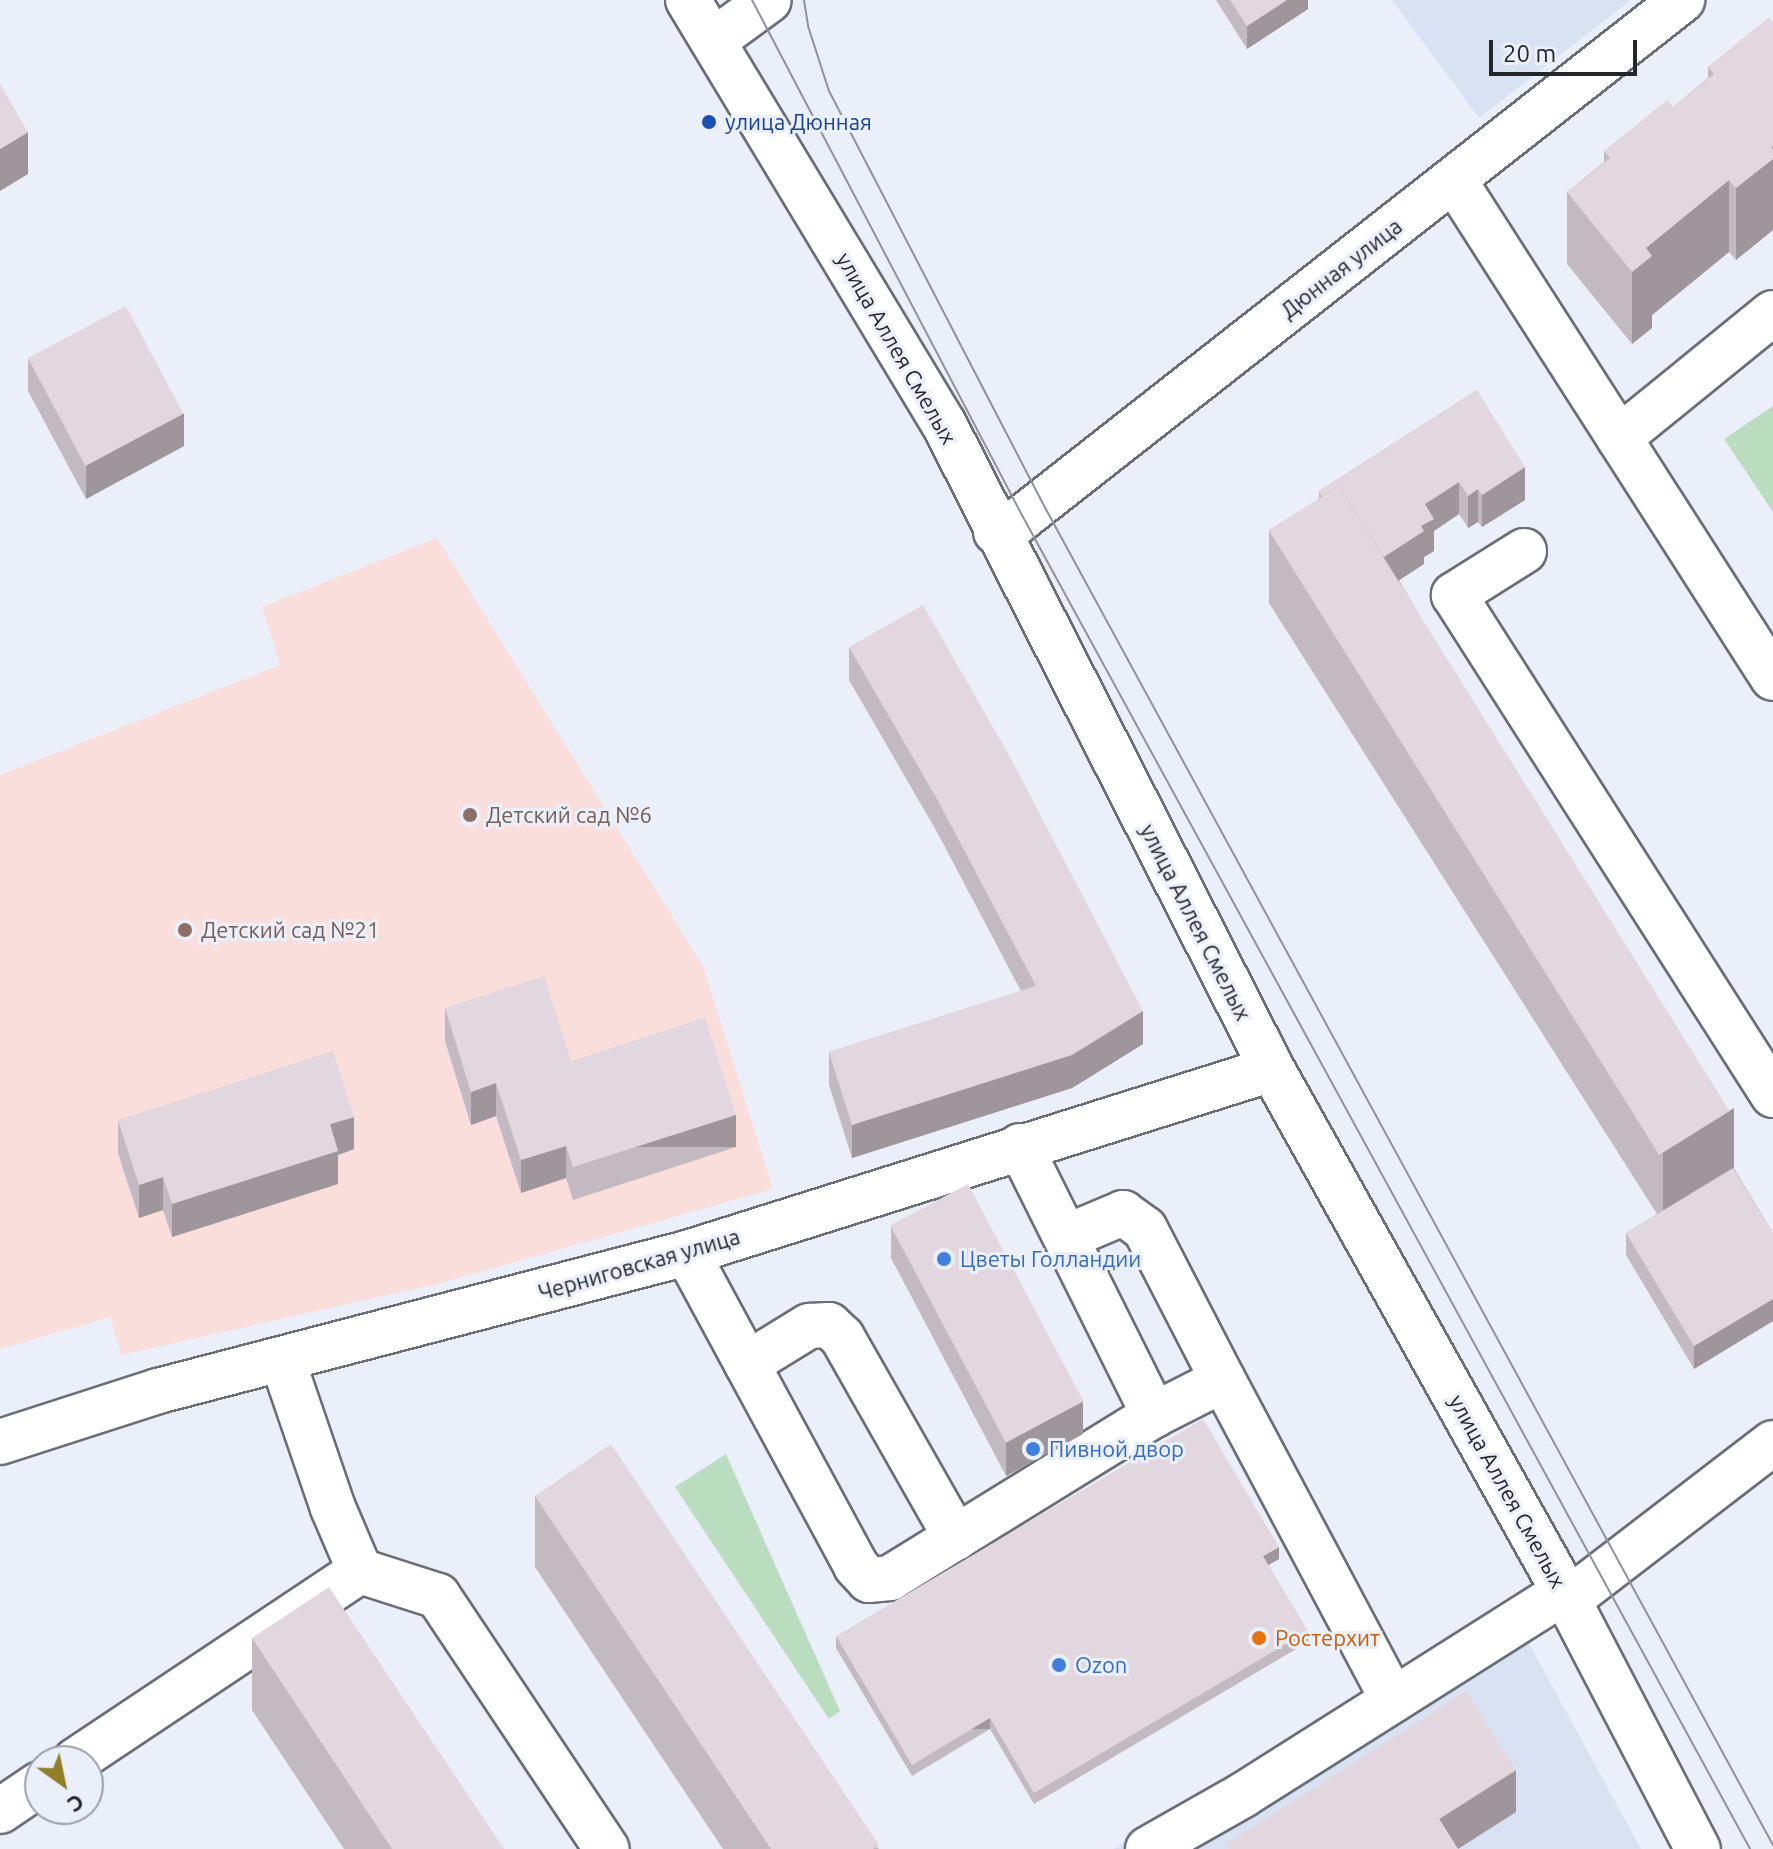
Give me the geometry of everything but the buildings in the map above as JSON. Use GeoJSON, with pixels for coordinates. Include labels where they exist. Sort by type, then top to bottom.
{"type":"FeatureCollection","features":[{"type":"Feature","properties":{"kind":"main road","name":"улица Аллея Смелых"},"geometry":{"type":"LineString","coordinates":[[688,0],[944,424],[996,532],[1272,1069],[1564,1592],[1698,1849]]}},
{"type":"Feature","properties":{"kind":"main road"},"geometry":{"type":"LineString","coordinates":[[713,41],[769,0]]}},
{"type":"Feature","properties":{"kind":"main road","name":"Дюнная улица"},"geometry":{"type":"LineString","coordinates":[[996,532],[1007,530],[1682,0]]}},
{"type":"Feature","properties":{"kind":"main road"},"geometry":{"type":"LineString","coordinates":[[1454,180],[1773,678]]}},
{"type":"Feature","properties":{"kind":"main road"},"geometry":{"type":"LineString","coordinates":[[1619,438],[1773,313]]}},
{"type":"Feature","properties":{"kind":"main road"},"geometry":{"type":"LineString","coordinates":[[1524,551],[1454,595],[1773,1095]]}},
{"type":"Feature","properties":{"kind":"main road","name":"Черниговская улица"},"geometry":{"type":"LineString","coordinates":[[0,1442],[158,1391],[687,1253],[1272,1069]]}},
{"type":"Feature","properties":{"kind":"main road"},"geometry":{"type":"LineString","coordinates":[[1020,1146],[1154,1415]]}},
{"type":"Feature","properties":{"kind":"main road"},"geometry":{"type":"LineString","coordinates":[[1066,1237],[1123,1213],[1145,1229],[1393,1700]]}},
{"type":"Feature","properties":{"kind":"main road"},"geometry":{"type":"LineString","coordinates":[[687,1253],[856,1566],[869,1580],[890,1578],[1154,1415],[1223,1380]]}},
{"type":"Feature","properties":{"kind":"main road"},"geometry":{"type":"LineString","coordinates":[[747,1364],[809,1326],[829,1325],[842,1337],[956,1538]]}},
{"type":"Feature","properties":{"kind":"main road"},"geometry":{"type":"LineString","coordinates":[[282,1359],[333,1508],[360,1571],[438,1596],[607,1849]]}},
{"type":"Feature","properties":{"kind":"main road"},"geometry":{"type":"LineString","coordinates":[[1148,1849],[1243,1795],[1564,1592],[1580,1591],[1773,1443]]}},
{"type":"Feature","properties":{"kind":"main road"},"geometry":{"type":"LineString","coordinates":[[99,1745],[360,1571]]}},
{"type":"Feature","properties":{"kind":"main road"},"geometry":{"type":"LineString","coordinates":[[0,1811],[24,1795]]}},
{"type":"Feature","properties":{"kind":"shaded area"},"geometry":{"type":"Polygon","coordinates":[[[1392,0],[1631,0],[1479,118],[1392,0]]]}},
{"type":"Feature","properties":{"kind":"shaded area"},"geometry":{"type":"Polygon","coordinates":[[[437,538],[703,966],[773,1189],[441,1283],[121,1355],[110,1317],[0,1349],[0,775],[280,665],[262,607],[437,538]]]}},
{"type":"Feature","properties":{"kind":"shaded area"},"geometry":{"type":"Polygon","coordinates":[[[1507,1603],[1641,1849],[1114,1849],[1507,1603]]]}},
{"type":"Feature","properties":{"kind":"green space"},"geometry":{"type":"Polygon","coordinates":[[[1773,406],[1773,512],[1724,439],[1773,406]]]}},
{"type":"Feature","properties":{"kind":"green space"},"geometry":{"type":"Polygon","coordinates":[[[726,1454],[840,1711],[829,1719],[675,1487],[726,1454]]]}},
{"type":"Feature","properties":{"kind":"tram line"},"geometry":{"type":"LineString","coordinates":[[752,0],[1023,517],[1750,1849]]}},
{"type":"Feature","properties":{"kind":"tram line"},"geometry":{"type":"LineString","coordinates":[[804,0],[808,26],[829,91],[1042,502],[1773,1845]]}},
{"type":"Feature","properties":{"kind":"place","name":"улица Дюнная"},"geometry":{"type":"Point","coordinates":[709,122]}},
{"type":"Feature","properties":{"kind":"place","name":"Детский сад №6"},"geometry":{"type":"Point","coordinates":[470,815]}},
{"type":"Feature","properties":{"kind":"place","name":"Детский сад №21"},"geometry":{"type":"Point","coordinates":[185,930]}},
{"type":"Feature","properties":{"kind":"place","name":"Цветы Голландии"},"geometry":{"type":"Point","coordinates":[944,1259]}},
{"type":"Feature","properties":{"kind":"place","name":"Пивной двор"},"geometry":{"type":"Point","coordinates":[1033,1449]}},
{"type":"Feature","properties":{"kind":"place","name":"Ростерхит"},"geometry":{"type":"Point","coordinates":[1259,1638]}},
{"type":"Feature","properties":{"kind":"place","name":"Ozon"},"geometry":{"type":"Point","coordinates":[1059,1665]}}]}
